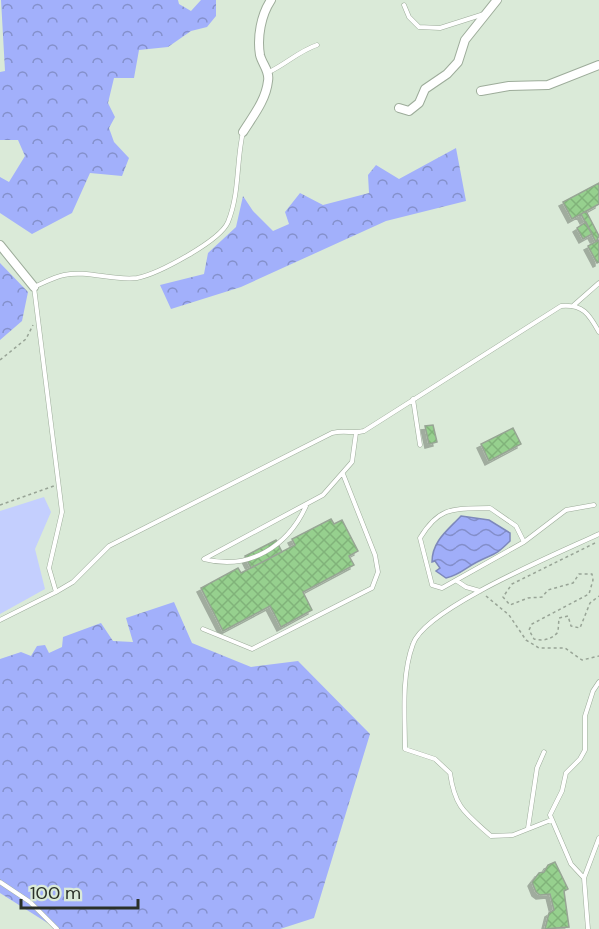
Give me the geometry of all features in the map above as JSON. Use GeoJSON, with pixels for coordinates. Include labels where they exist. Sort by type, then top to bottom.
{"type":"FeatureCollection","features":[{"type":"Feature","properties":{"kind":"street"},"geometry":{"type":"LineString","coordinates":[[243,132],[263,99],[268,72],[260,56],[260,31],[271,0]]}},
{"type":"Feature","properties":{"kind":"street"},"geometry":{"type":"LineString","coordinates":[[399,108],[409,111],[419,103],[425,89],[447,74],[458,62],[465,40],[497,0]]}},
{"type":"Feature","properties":{"kind":"street"},"geometry":{"type":"LineString","coordinates":[[481,91],[509,86],[548,85],[599,65]]}},
{"type":"Feature","properties":{"kind":"street"},"geometry":{"type":"LineString","coordinates":[[0,245],[34,287]]}},
{"type":"Feature","properties":{"kind":"lane"},"geometry":{"type":"LineString","coordinates":[[404,5],[409,16],[419,27],[440,28],[484,14]]}},
{"type":"Feature","properties":{"kind":"lane"},"geometry":{"type":"LineString","coordinates":[[268,72],[287,64],[302,50],[317,45]]}},
{"type":"Feature","properties":{"kind":"lane"},"geometry":{"type":"LineString","coordinates":[[56,592],[49,568],[62,512],[60,484],[34,287],[65,274],[136,278],[154,272],[218,237],[228,224],[238,191],[238,152],[243,132]]}},
{"type":"Feature","properties":{"kind":"lane"},"geometry":{"type":"LineString","coordinates":[[574,305],[599,283]]}},
{"type":"Feature","properties":{"kind":"lane"},"geometry":{"type":"LineString","coordinates":[[356,433],[561,306],[574,305],[588,311],[599,332]]}},
{"type":"Feature","properties":{"kind":"lane"},"geometry":{"type":"LineString","coordinates":[[413,399],[420,445]]}},
{"type":"Feature","properties":{"kind":"lane"},"geometry":{"type":"LineString","coordinates":[[0,620],[73,582],[109,546],[332,433],[345,429],[356,433]]}},
{"type":"Feature","properties":{"kind":"lane"},"geometry":{"type":"LineString","coordinates":[[307,504],[298,523],[286,538],[267,551],[250,560],[236,563],[219,563],[204,559],[323,495],[352,462],[356,433]]}},
{"type":"Feature","properties":{"kind":"lane"},"geometry":{"type":"LineString","coordinates":[[203,629],[252,649],[372,588],[378,572],[375,555],[343,474]]}},
{"type":"Feature","properties":{"kind":"lane"},"geometry":{"type":"LineString","coordinates":[[524,542],[516,526],[490,508],[455,509],[432,518],[420,538],[428,576],[432,585],[442,588],[524,542],[566,510],[594,505]]}},
{"type":"Feature","properties":{"kind":"lane"},"geometry":{"type":"LineString","coordinates":[[551,820],[513,835],[491,836],[462,810],[453,795],[450,772],[435,759],[405,749],[406,678],[413,643],[430,621],[480,591],[599,534]]}},
{"type":"Feature","properties":{"kind":"lane"},"geometry":{"type":"LineString","coordinates":[[457,581],[466,587],[480,591]]}},
{"type":"Feature","properties":{"kind":"lane"},"geometry":{"type":"LineString","coordinates":[[584,878],[571,864],[551,820],[552,808],[559,799],[566,773],[580,759],[585,750],[585,716],[593,691],[599,682]]}},
{"type":"Feature","properties":{"kind":"lane"},"geometry":{"type":"LineString","coordinates":[[528,828],[537,768],[544,752]]}},
{"type":"Feature","properties":{"kind":"lane"},"geometry":{"type":"LineString","coordinates":[[588,929],[584,878],[599,838]]}},
{"type":"Feature","properties":{"kind":"lane"},"geometry":{"type":"LineString","coordinates":[[0,882],[30,902],[57,929]]}},
{"type":"Feature","properties":{"kind":"path"},"geometry":{"type":"LineString","coordinates":[[0,360],[26,339],[38,316]]}},
{"type":"Feature","properties":{"kind":"path"},"geometry":{"type":"LineString","coordinates":[[0,505],[60,484]]}},
{"type":"Feature","properties":{"kind":"path"},"geometry":{"type":"LineString","coordinates":[[599,534],[595,543],[512,584],[503,597],[510,605],[528,598],[536,599],[542,597],[548,590],[573,583],[579,574],[592,574],[593,580],[589,594],[532,624],[529,630],[534,639],[547,640],[558,633],[559,618],[564,616],[568,616],[571,626],[580,628],[590,603],[599,596]]}},
{"type":"Feature","properties":{"kind":"path"},"geometry":{"type":"LineString","coordinates":[[480,591],[509,615],[526,640],[539,648],[565,648],[582,660],[599,656]]}},
{"type":"Feature","properties":{"kind":"shaded area"},"geometry":{"type":"Polygon","coordinates":[[[44,497],[51,512],[35,549],[45,589],[0,614],[0,511],[44,497]]]}},
{"type":"Feature","properties":{"kind":"green space"},"geometry":{"type":"Polygon","coordinates":[[[1,0],[178,0],[179,4],[191,11],[201,0],[216,0],[216,16],[207,27],[191,31],[168,47],[139,50],[134,78],[114,78],[108,103],[115,117],[109,128],[114,142],[129,158],[122,176],[90,173],[72,213],[32,234],[0,213],[0,177],[9,182],[25,156],[18,140],[0,140],[0,72],[5,71],[1,0]]]}},
{"type":"Feature","properties":{"kind":"green space"},"geometry":{"type":"Polygon","coordinates":[[[456,148],[466,201],[386,221],[241,287],[171,309],[160,285],[204,274],[208,253],[236,227],[243,196],[253,211],[273,231],[289,224],[285,212],[300,193],[323,205],[369,193],[368,175],[376,165],[399,179],[456,148]]]}},
{"type":"Feature","properties":{"kind":"green space"},"geometry":{"type":"Polygon","coordinates":[[[0,263],[28,292],[22,321],[0,340],[0,263]]]}},
{"type":"Feature","properties":{"kind":"green space"},"geometry":{"type":"Polygon","coordinates":[[[174,602],[192,643],[251,667],[298,661],[370,734],[314,918],[280,929],[57,929],[0,893],[0,659],[21,652],[31,656],[37,646],[45,645],[49,653],[62,647],[63,637],[101,623],[113,641],[133,642],[126,618],[174,602]]]}},
{"type":"Feature","properties":{"kind":"water"},"geometry":{"type":"Polygon","coordinates":[[[461,516],[489,520],[510,533],[510,541],[494,554],[446,578],[436,571],[440,568],[435,561],[432,562],[433,555],[442,536],[461,516]]]}},
{"type":"Feature","properties":{"kind":"building"},"geometry":{"type":"Polygon","coordinates":[[[599,183],[599,204],[572,219],[563,202],[599,183]]]}},
{"type":"Feature","properties":{"kind":"building"},"geometry":{"type":"Polygon","coordinates":[[[586,211],[599,236],[596,242],[581,214],[586,211]]]}},
{"type":"Feature","properties":{"kind":"building"},"geometry":{"type":"Polygon","coordinates":[[[586,222],[592,234],[583,239],[577,228],[586,222]]]}},
{"type":"Feature","properties":{"kind":"building"},"geometry":{"type":"Polygon","coordinates":[[[599,240],[599,262],[597,263],[588,246],[599,240]]]}},
{"type":"Feature","properties":{"kind":"building"},"geometry":{"type":"Polygon","coordinates":[[[433,425],[437,442],[429,444],[425,426],[433,425]]]}},
{"type":"Feature","properties":{"kind":"building"},"geometry":{"type":"Polygon","coordinates":[[[513,428],[521,444],[489,461],[481,444],[513,428]]]}},
{"type":"Feature","properties":{"kind":"building"},"geometry":{"type":"Polygon","coordinates":[[[331,519],[334,524],[342,520],[358,551],[349,556],[354,565],[303,592],[312,610],[281,627],[270,606],[223,631],[201,588],[238,568],[241,573],[295,545],[292,539],[331,519]]]}},
{"type":"Feature","properties":{"kind":"building"},"geometry":{"type":"Polygon","coordinates":[[[276,540],[282,552],[251,568],[245,556],[276,540]]]}},
{"type":"Feature","properties":{"kind":"building"},"geometry":{"type":"Polygon","coordinates":[[[555,862],[568,889],[564,891],[569,927],[545,929],[549,913],[554,910],[550,894],[540,895],[536,892],[532,882],[539,873],[544,872],[548,865],[555,862]]]}}]}
